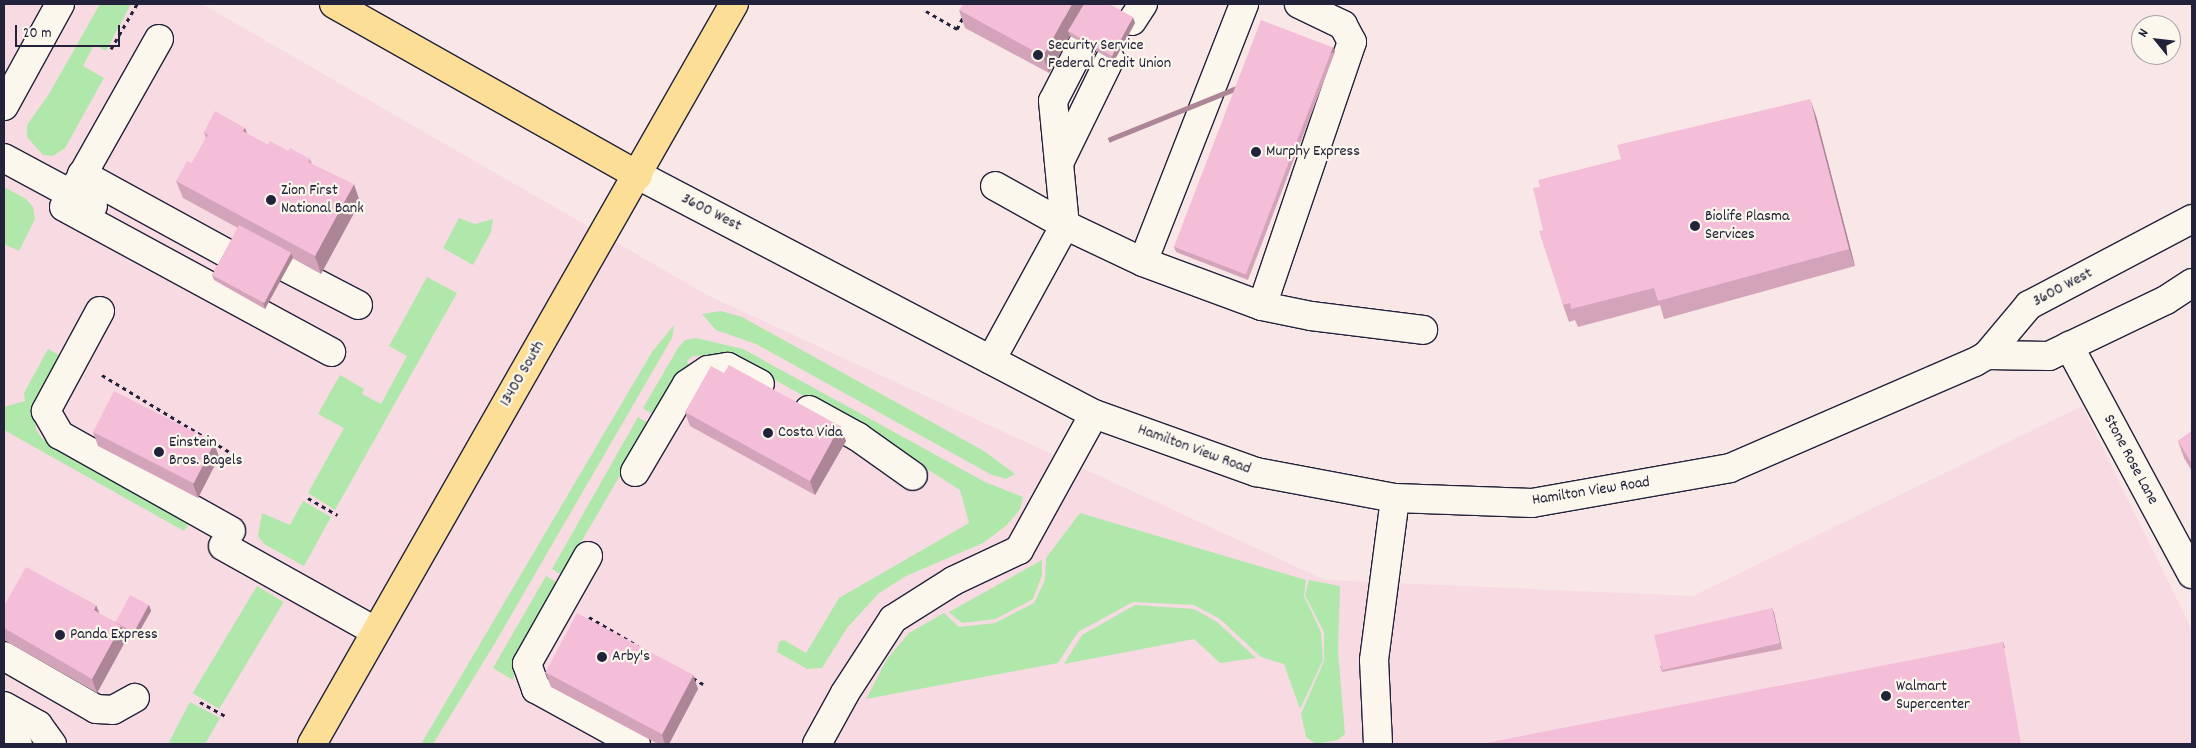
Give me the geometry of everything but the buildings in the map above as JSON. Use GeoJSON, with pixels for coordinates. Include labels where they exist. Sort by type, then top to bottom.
{"type":"FeatureCollection","features":[{"type":"Feature","properties":{"kind":"main road","name":"3600 West"},"geometry":{"type":"LineString","coordinates":[[334,4],[638,175]]}},
{"type":"Feature","properties":{"kind":"main road","name":"13400 South"},"geometry":{"type":"LineString","coordinates":[[312,744],[375,630],[638,175],[734,4]]}},
{"type":"Feature","properties":{"kind":"street"},"geometry":{"type":"LineString","coordinates":[[4,106],[60,4]]}},
{"type":"Feature","properties":{"kind":"street"},"geometry":{"type":"LineString","coordinates":[[1143,262],[1244,4]]}},
{"type":"Feature","properties":{"kind":"street"},"geometry":{"type":"LineString","coordinates":[[1262,306],[1352,42],[1343,25],[1299,4]]}},
{"type":"Feature","properties":{"kind":"street"},"geometry":{"type":"LineString","coordinates":[[77,184],[160,39]]}},
{"type":"Feature","properties":{"kind":"street"},"geometry":{"type":"LineString","coordinates":[[991,360],[1065,225],[1059,163],[1056,132],[1053,101],[1097,51],[1059,163]]}},
{"type":"Feature","properties":{"kind":"street"},"geometry":{"type":"LineString","coordinates":[[4,158],[77,184],[227,255],[77,184]]}},
{"type":"Feature","properties":{"kind":"street","name":"3600 West"},"geometry":{"type":"LineString","coordinates":[[638,175],[1094,414]]}},
{"type":"Feature","properties":{"kind":"street"},"geometry":{"type":"LineString","coordinates":[[77,184],[344,329]]}},
{"type":"Feature","properties":{"kind":"street"},"geometry":{"type":"LineString","coordinates":[[995,186],[1065,225],[1143,262],[1262,306],[1311,316],[1423,330]]}},
{"type":"Feature","properties":{"kind":"street","name":"3600 West"},"geometry":{"type":"LineString","coordinates":[[1987,355],[2029,305],[2192,220]]}},
{"type":"Feature","properties":{"kind":"street"},"geometry":{"type":"LineString","coordinates":[[2166,300],[2192,283]]}},
{"type":"Feature","properties":{"kind":"street"},"geometry":{"type":"LineString","coordinates":[[344,329],[278,285],[344,329]]}},
{"type":"Feature","properties":{"kind":"street"},"geometry":{"type":"LineString","coordinates":[[1987,355],[2049,356],[2166,300],[2192,290]]}},
{"type":"Feature","properties":{"kind":"street"},"geometry":{"type":"LineString","coordinates":[[100,311],[46,411],[60,435],[375,630]]}},
{"type":"Feature","properties":{"kind":"street","name":"Stone Rose Lane"},"geometry":{"type":"LineString","coordinates":[[2069,346],[2192,574]]}},
{"type":"Feature","properties":{"kind":"street","name":"Hamilton View Road"},"geometry":{"type":"LineString","coordinates":[[1094,414],[1256,472],[1394,498],[1532,503],[1730,468],[1987,355]]}},
{"type":"Feature","properties":{"kind":"street"},"geometry":{"type":"LineString","coordinates":[[636,472],[687,384],[708,370],[728,368],[858,437],[913,476]]}},
{"type":"Feature","properties":{"kind":"street"},"geometry":{"type":"LineString","coordinates":[[817,744],[845,693],[893,619],[953,581],[1019,550],[1094,414]]}},
{"type":"Feature","properties":{"kind":"street"},"geometry":{"type":"LineString","coordinates":[[1378,744],[1374,660],[1394,498]]}},
{"type":"Feature","properties":{"kind":"street"},"geometry":{"type":"LineString","coordinates":[[588,556],[526,664],[536,690],[636,744]]}},
{"type":"Feature","properties":{"kind":"street"},"geometry":{"type":"LineString","coordinates":[[4,656],[96,709],[113,710],[135,698]]}},
{"type":"Feature","properties":{"kind":"street"},"geometry":{"type":"LineString","coordinates":[[4,706],[38,725],[52,744]]}},
{"type":"Feature","properties":{"kind":"street"},"geometry":{"type":"LineString","coordinates":[[4,736],[18,744]]}},
{"type":"Feature","properties":{"kind":"path"},"geometry":{"type":"LineString","coordinates":[[111,49],[137,4]]}},
{"type":"Feature","properties":{"kind":"path"},"geometry":{"type":"LineString","coordinates":[[926,11],[957,29],[966,12]]}},
{"type":"Feature","properties":{"kind":"path"},"geometry":{"type":"LineString","coordinates":[[74,358],[241,459]]}},
{"type":"Feature","properties":{"kind":"path"},"geometry":{"type":"LineString","coordinates":[[308,498],[337,515]]}},
{"type":"Feature","properties":{"kind":"path"},"geometry":{"type":"LineString","coordinates":[[587,616],[645,650]]}},
{"type":"Feature","properties":{"kind":"path"},"geometry":{"type":"LineString","coordinates":[[686,674],[703,684]]}},
{"type":"Feature","properties":{"kind":"path"},"geometry":{"type":"LineString","coordinates":[[200,702],[225,716]]}},
{"type":"Feature","properties":{"kind":"shaded area"},"geometry":{"type":"Polygon","coordinates":[[[4,4],[202,4],[709,296],[1325,580],[1693,596],[2082,406],[2192,630],[2192,744],[4,744],[4,4]]]}},
{"type":"Feature","properties":{"kind":"green space"},"geometry":{"type":"Polygon","coordinates":[[[100,4],[131,4],[106,51],[94,45],[83,66],[104,78],[65,148],[53,156],[43,155],[27,137],[27,125],[49,94],[100,4]]]}},
{"type":"Feature","properties":{"kind":"green space"},"geometry":{"type":"Polygon","coordinates":[[[4,187],[26,199],[33,207],[35,219],[19,251],[4,244],[4,187]]]}},
{"type":"Feature","properties":{"kind":"green space"},"geometry":{"type":"Polygon","coordinates":[[[459,218],[475,224],[493,219],[491,232],[473,265],[443,248],[459,218]]]}},
{"type":"Feature","properties":{"kind":"green space"},"geometry":{"type":"Polygon","coordinates":[[[427,277],[457,293],[335,510],[308,493],[344,428],[318,414],[340,375],[364,389],[362,394],[381,404],[407,356],[389,346],[427,277]]]}},
{"type":"Feature","properties":{"kind":"green space"},"geometry":{"type":"Polygon","coordinates":[[[721,311],[742,317],[984,451],[1015,474],[1006,479],[990,474],[756,344],[716,330],[702,314],[721,311]]]}},
{"type":"Feature","properties":{"kind":"green space"},"geometry":{"type":"Polygon","coordinates":[[[674,325],[672,338],[495,643],[433,744],[421,744],[652,352],[674,325]]]}},
{"type":"Feature","properties":{"kind":"green space"},"geometry":{"type":"Polygon","coordinates":[[[696,338],[743,349],[985,482],[1023,497],[1020,509],[1007,525],[983,543],[906,576],[879,593],[847,628],[822,668],[807,669],[777,652],[779,642],[784,640],[806,653],[839,598],[969,523],[960,490],[885,442],[729,354],[693,356],[687,361],[690,367],[655,416],[643,408],[678,348],[685,340],[696,338]]]}},
{"type":"Feature","properties":{"kind":"green space"},"geometry":{"type":"Polygon","coordinates":[[[48,349],[63,357],[35,412],[36,430],[41,437],[55,448],[189,523],[184,531],[4,430],[4,407],[25,401],[24,393],[48,349]]]}},
{"type":"Feature","properties":{"kind":"green space"},"geometry":{"type":"Polygon","coordinates":[[[638,417],[650,424],[562,575],[552,569],[638,417]]]}},
{"type":"Feature","properties":{"kind":"green space"},"geometry":{"type":"Polygon","coordinates":[[[303,501],[331,517],[304,566],[264,544],[258,536],[262,513],[290,525],[303,501]]]}},
{"type":"Feature","properties":{"kind":"green space"},"geometry":{"type":"Polygon","coordinates":[[[1080,513],[1306,580],[1304,596],[1321,632],[1323,660],[1300,709],[1284,664],[1261,657],[1220,619],[1194,605],[1133,602],[1078,632],[1058,663],[866,699],[887,659],[909,633],[944,613],[959,627],[995,623],[1034,603],[1045,580],[1046,558],[1080,513]]]}},
{"type":"Feature","properties":{"kind":"green space"},"geometry":{"type":"Polygon","coordinates":[[[1042,560],[1042,575],[1033,599],[996,619],[962,623],[949,612],[1042,560]]]}},
{"type":"Feature","properties":{"kind":"green space"},"geometry":{"type":"Polygon","coordinates":[[[546,576],[558,583],[518,651],[513,680],[493,668],[546,576]]]}},
{"type":"Feature","properties":{"kind":"green space"},"geometry":{"type":"Polygon","coordinates":[[[1309,580],[1340,586],[1338,651],[1345,734],[1338,740],[1316,744],[1306,737],[1301,714],[1324,661],[1324,632],[1305,595],[1309,580]]]}},
{"type":"Feature","properties":{"kind":"green space"},"geometry":{"type":"Polygon","coordinates":[[[257,586],[284,602],[219,709],[193,693],[257,586]]]}},
{"type":"Feature","properties":{"kind":"green space"},"geometry":{"type":"Polygon","coordinates":[[[1135,605],[1194,609],[1217,622],[1256,658],[1220,663],[1194,639],[1064,664],[1082,635],[1135,605]]]}},
{"type":"Feature","properties":{"kind":"green space"},"geometry":{"type":"Polygon","coordinates":[[[190,702],[220,718],[205,744],[168,744],[190,702]]]}},
{"type":"Feature","properties":{"kind":"place","name":"Security Service Federal Credit Union"},"geometry":{"type":"Point","coordinates":[1038,55]}},
{"type":"Feature","properties":{"kind":"place","name":"Murphy Express"},"geometry":{"type":"Point","coordinates":[1256,152]}},
{"type":"Feature","properties":{"kind":"place","name":"Zion First National Bank"},"geometry":{"type":"Point","coordinates":[271,200]}},
{"type":"Feature","properties":{"kind":"place","name":"Biolife Plasma Services"},"geometry":{"type":"Point","coordinates":[1695,226]}},
{"type":"Feature","properties":{"kind":"place","name":"Costa Vida"},"geometry":{"type":"Point","coordinates":[768,433]}},
{"type":"Feature","properties":{"kind":"place","name":"Einstein Bros. Bagels"},"geometry":{"type":"Point","coordinates":[159,452]}},
{"type":"Feature","properties":{"kind":"place","name":"Panda Express"},"geometry":{"type":"Point","coordinates":[60,635]}},
{"type":"Feature","properties":{"kind":"place","name":"Arby's"},"geometry":{"type":"Point","coordinates":[602,657]}},
{"type":"Feature","properties":{"kind":"place","name":"Walmart Supercenter"},"geometry":{"type":"Point","coordinates":[1886,696]}}]}
